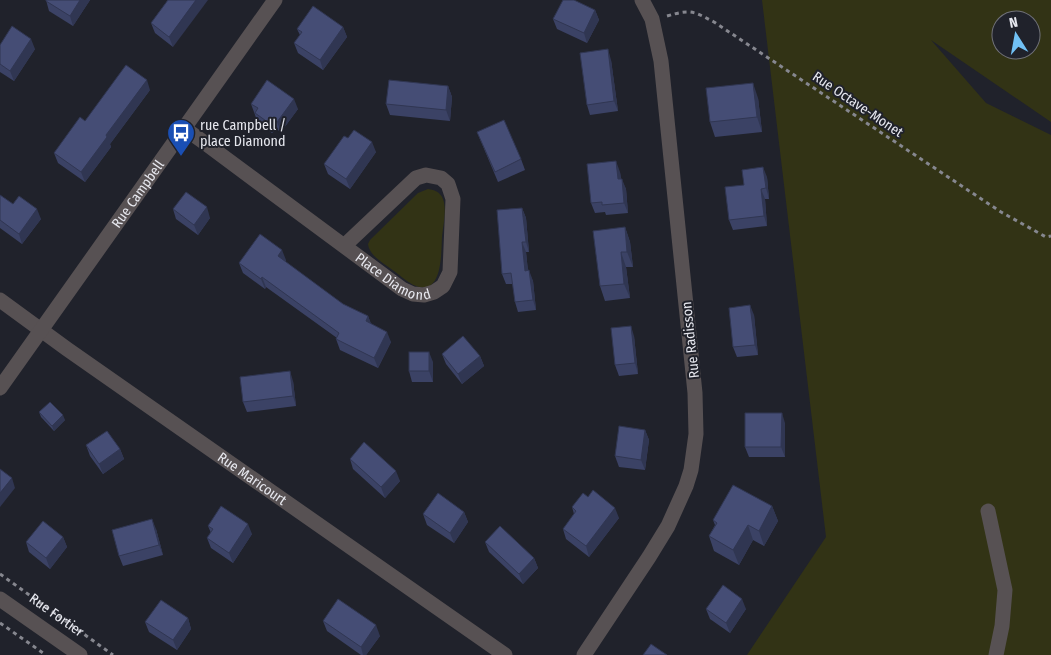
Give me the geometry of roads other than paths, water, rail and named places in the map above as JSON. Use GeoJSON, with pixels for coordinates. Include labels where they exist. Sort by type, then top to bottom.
{"type":"FeatureCollection","features":[{"type":"Feature","properties":{"kind":"street","name":"Rue Campbell"},"geometry":{"type":"LineString","coordinates":[[0,388],[275,0]]}},
{"type":"Feature","properties":{"kind":"street","name":"Rue Radisson"},"geometry":{"type":"LineString","coordinates":[[584,655],[668,526],[686,486],[695,449],[696,400],[661,61],[652,20],[642,0]]}},
{"type":"Feature","properties":{"kind":"street","name":"Place Diamond"},"geometry":{"type":"LineString","coordinates":[[184,128],[344,246],[408,292],[424,295],[434,292],[443,286],[450,272],[453,199],[448,184],[441,178],[431,174],[416,178],[344,246]]}},
{"type":"Feature","properties":{"kind":"street","name":"Rue Maricourt"},"geometry":{"type":"LineString","coordinates":[[0,300],[505,655]]}},
{"type":"Feature","properties":{"kind":"street"},"geometry":{"type":"LineString","coordinates":[[988,511],[1005,590],[1002,626],[996,655]]}},
{"type":"Feature","properties":{"kind":"street","name":"Rue Fortier"},"geometry":{"type":"LineString","coordinates":[[0,599],[80,655]]}},
{"type":"Feature","properties":{"kind":"place","name":"rue Campbell / place Diamond"},"geometry":{"type":"Point","coordinates":[181,157]}}]}
